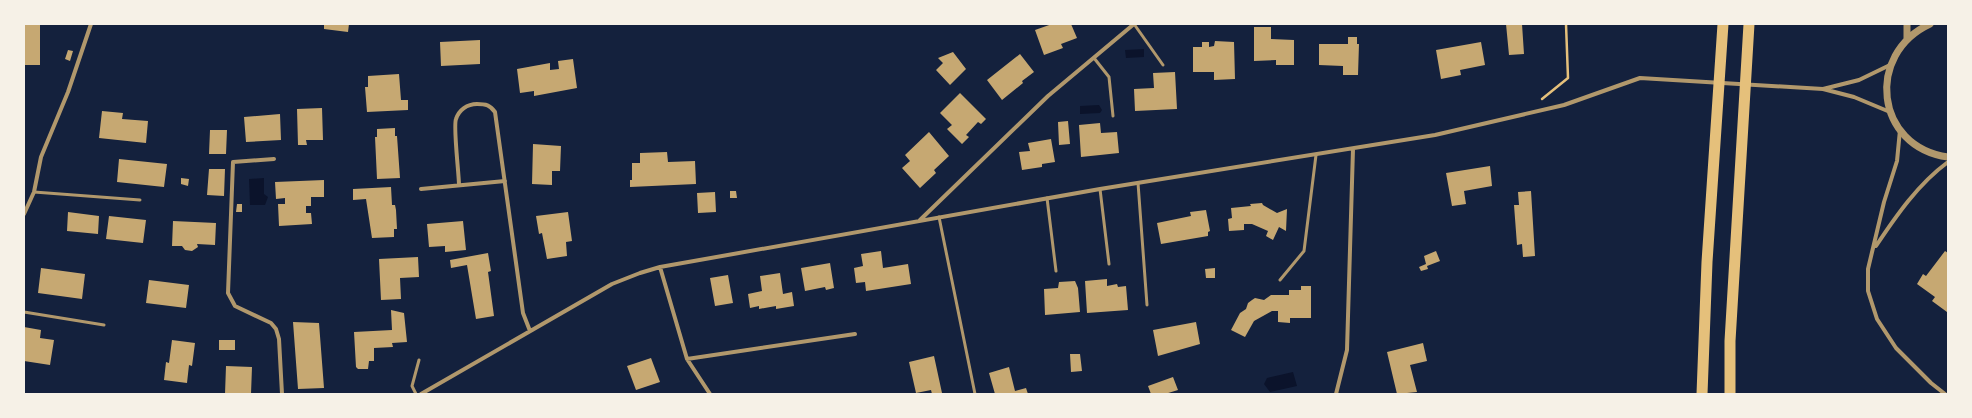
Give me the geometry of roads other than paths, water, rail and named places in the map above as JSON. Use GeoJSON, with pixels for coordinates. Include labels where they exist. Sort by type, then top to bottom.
{"type":"FeatureCollection","features":[{"type":"Feature","properties":{"kind":"highway"},"geometry":{"type":"LineString","coordinates":[[1702,394],[1707,255],[1723,24]]}},
{"type":"Feature","properties":{"kind":"highway"},"geometry":{"type":"LineString","coordinates":[[1730,394],[1730,341],[1749,24]]}},
{"type":"Feature","properties":{"kind":"street"},"geometry":{"type":"LineString","coordinates":[[24,214],[34,192],[41,157],[68,92],[91,24]]}},
{"type":"Feature","properties":{"kind":"street"},"geometry":{"type":"LineString","coordinates":[[920,220],[1048,96],[1134,24]]}},
{"type":"Feature","properties":{"kind":"street"},"geometry":{"type":"LineString","coordinates":[[1907,24],[1907,39]]}},
{"type":"Feature","properties":{"kind":"street"},"geometry":{"type":"LineString","coordinates":[[1930,24],[1918,29],[1897,51],[1890,65],[1886,81],[1887,97],[1890,112],[1900,130],[1911,141],[1924,150],[1948,157]]}},
{"type":"Feature","properties":{"kind":"street"},"geometry":{"type":"LineString","coordinates":[[1822,89],[1859,80],[1890,65]]}},
{"type":"Feature","properties":{"kind":"street"},"geometry":{"type":"LineString","coordinates":[[421,394],[612,284],[660,267],[1047,198],[1435,135],[1564,106],[1640,78],[1675,78],[1822,89],[1854,97],[1890,112]]}},
{"type":"Feature","properties":{"kind":"street"},"geometry":{"type":"LineString","coordinates":[[460,185],[455,120],[461,110],[471,104],[485,104],[491,106],[495,112],[523,313],[530,331]]}},
{"type":"Feature","properties":{"kind":"street"},"geometry":{"type":"LineString","coordinates":[[1900,130],[1897,161],[1884,202],[1868,269],[1868,291],[1877,319],[1896,348],[1930,383],[1945,394]]}},
{"type":"Feature","properties":{"kind":"street"},"geometry":{"type":"LineString","coordinates":[[1337,393],[1346,350],[1353,149]]}},
{"type":"Feature","properties":{"kind":"street"},"geometry":{"type":"LineString","coordinates":[[274,160],[233,162],[228,293],[235,306],[271,323],[276,329],[279,339],[282,394]]}},
{"type":"Feature","properties":{"kind":"street"},"geometry":{"type":"LineString","coordinates":[[1874,248],[1899,212],[1939,168],[1948,162]]}},
{"type":"Feature","properties":{"kind":"street"},"geometry":{"type":"LineString","coordinates":[[421,189],[505,181]]}},
{"type":"Feature","properties":{"kind":"street"},"geometry":{"type":"LineString","coordinates":[[660,267],[687,359],[710,394]]}},
{"type":"Feature","properties":{"kind":"street"},"geometry":{"type":"LineString","coordinates":[[687,359],[855,334]]}},
{"type":"Feature","properties":{"kind":"lane"},"geometry":{"type":"LineString","coordinates":[[1134,24],[1163,65]]}},
{"type":"Feature","properties":{"kind":"lane"},"geometry":{"type":"LineString","coordinates":[[1094,58],[1109,77],[1113,116]]}},
{"type":"Feature","properties":{"kind":"lane"},"geometry":{"type":"LineString","coordinates":[[1280,280],[1304,251],[1316,155]]}},
{"type":"Feature","properties":{"kind":"lane"},"geometry":{"type":"LineString","coordinates":[[1138,183],[1147,306]]}},
{"type":"Feature","properties":{"kind":"lane"},"geometry":{"type":"LineString","coordinates":[[1100,189],[1109,264]]}},
{"type":"Feature","properties":{"kind":"lane"},"geometry":{"type":"LineString","coordinates":[[34,192],[140,200]]}},
{"type":"Feature","properties":{"kind":"lane"},"geometry":{"type":"LineString","coordinates":[[1047,198],[1056,271]]}},
{"type":"Feature","properties":{"kind":"lane"},"geometry":{"type":"LineString","coordinates":[[939,217],[975,394]]}},
{"type":"Feature","properties":{"kind":"lane"},"geometry":{"type":"LineString","coordinates":[[24,312],[104,324]]}},
{"type":"Feature","properties":{"kind":"lane"},"geometry":{"type":"LineString","coordinates":[[416,394],[412,386],[419,360]]}},
{"type":"Feature","properties":{"kind":"water"},"geometry":{"type":"Polygon","coordinates":[[[1144,49],[1144,57],[1126,58],[1125,50],[1144,49]]]}},
{"type":"Feature","properties":{"kind":"water"},"geometry":{"type":"Polygon","coordinates":[[[1099,105],[1102,110],[1100,113],[1080,114],[1080,106],[1099,105]]]}},
{"type":"Feature","properties":{"kind":"water"},"geometry":{"type":"Polygon","coordinates":[[[264,178],[264,194],[268,197],[265,205],[250,205],[249,179],[264,178]]]}},
{"type":"Feature","properties":{"kind":"water"},"geometry":{"type":"Polygon","coordinates":[[[1293,372],[1297,386],[1270,392],[1264,384],[1267,378],[1293,372]]]}}]}
